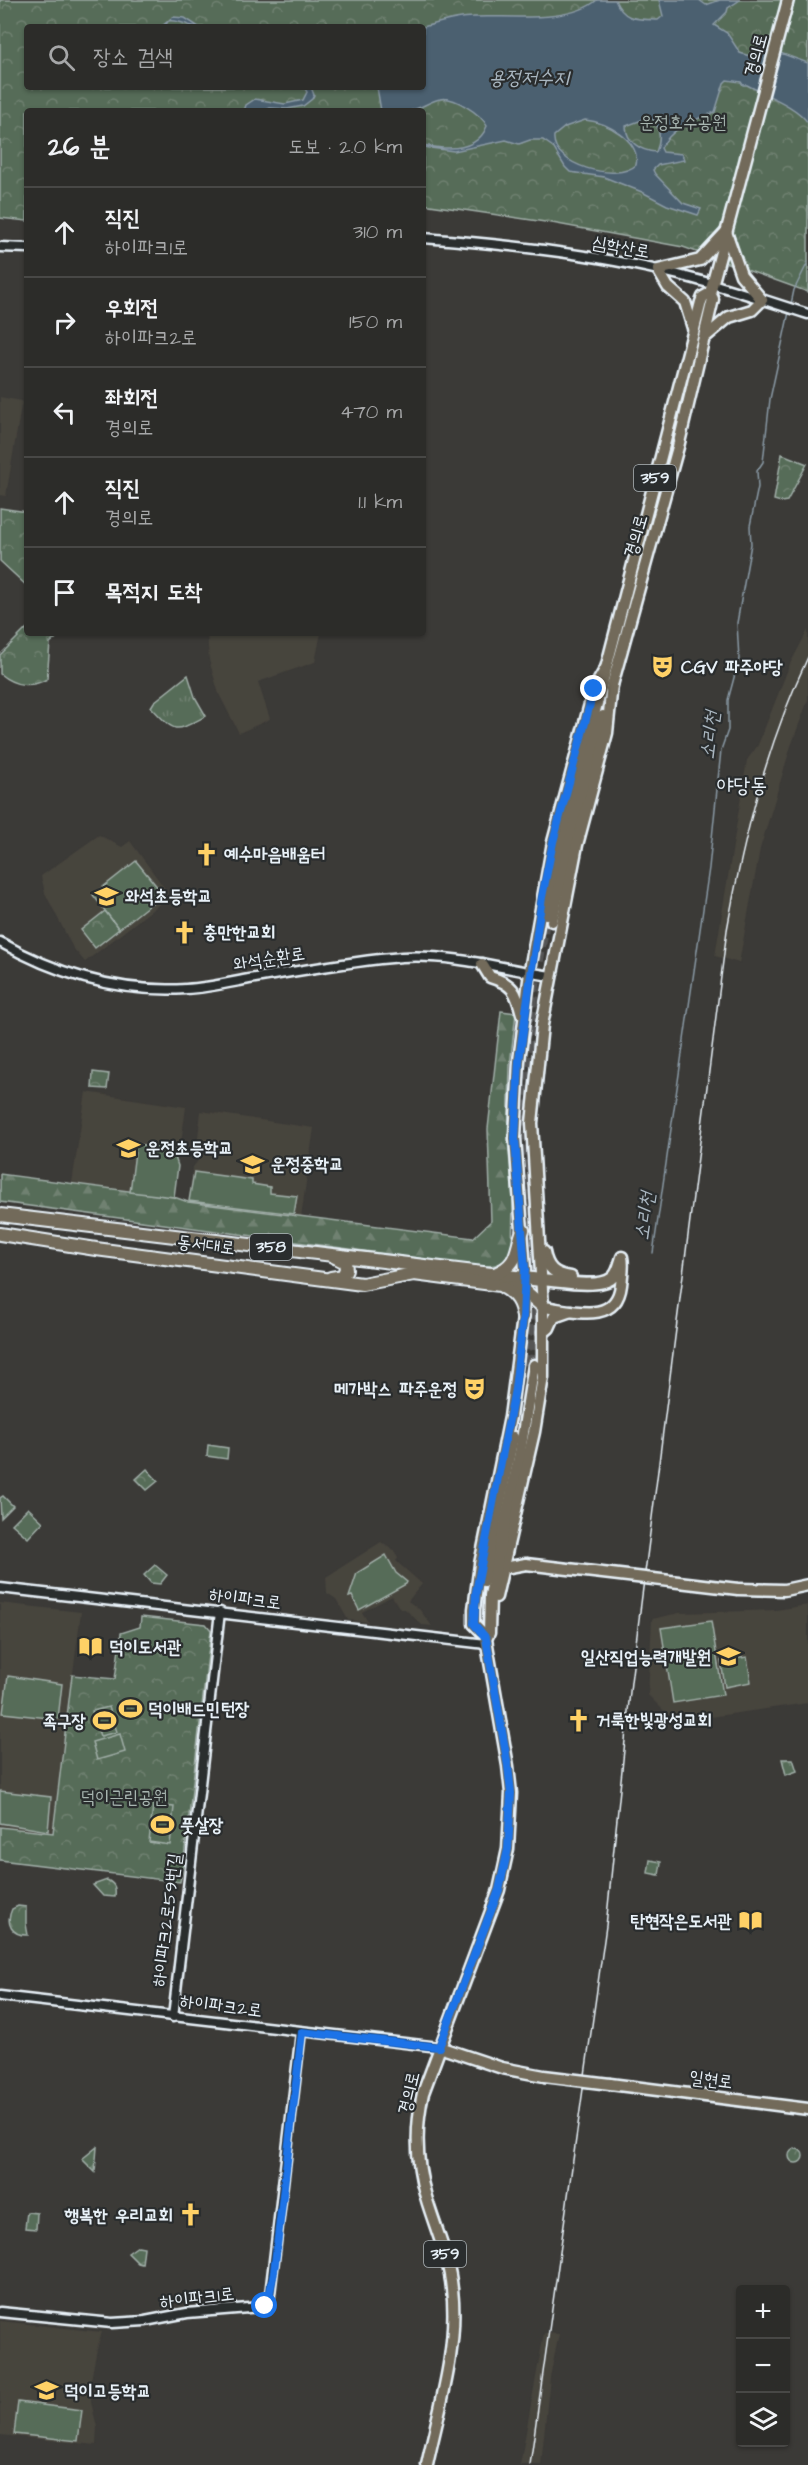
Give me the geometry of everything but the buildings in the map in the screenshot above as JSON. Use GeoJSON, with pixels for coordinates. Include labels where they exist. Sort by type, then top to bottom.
{"type":"FeatureCollection","features":[{"type":"Feature","properties":{"kind":"highway","name":"동서대로"},"geometry":{"type":"LineString","coordinates":[[0,1213],[321,1253],[525,1284],[541,1280]]}},
{"type":"Feature","properties":{"kind":"highway"},"geometry":{"type":"LineString","coordinates":[[522,1230],[517,1253],[511,1265],[496,1280],[516,1296],[522,1306],[523,1317]]}},
{"type":"Feature","properties":{"kind":"highway","name":"동서대로"},"geometry":{"type":"LineString","coordinates":[[0,1236],[362,1284],[414,1274],[496,1280]]}},
{"type":"Feature","properties":{"kind":"highway"},"geometry":{"type":"LineString","coordinates":[[317,1278],[343,1276],[346,1269],[345,1262],[338,1257],[321,1253]]}},
{"type":"Feature","properties":{"kind":"highway"},"geometry":{"type":"LineString","coordinates":[[525,1284],[543,1306]]}},
{"type":"Feature","properties":{"kind":"main road","name":"경의로"},"geometry":{"type":"LineString","coordinates":[[485,1636],[474,1624],[476,1592],[510,1417],[523,1317],[525,1284],[515,1138],[519,1061],[530,973],[577,845],[605,740],[611,707],[612,684],[678,447],[713,299],[711,288],[788,0]]}},
{"type":"Feature","properties":{"kind":"main road"},"geometry":{"type":"LineString","coordinates":[[694,331],[685,302],[668,287],[658,270],[700,260],[726,232],[741,275],[767,301],[752,310],[729,317],[704,338]]}},
{"type":"Feature","properties":{"kind":"main road","name":"경의로"},"geometry":{"type":"LineString","coordinates":[[485,1636],[494,1624],[495,1601],[538,1410],[543,1377],[543,1306],[532,1123],[537,1065],[550,976],[549,922],[553,842],[594,689],[606,668],[703,297],[711,288]]}},
{"type":"Feature","properties":{"kind":"main road"},"geometry":{"type":"LineString","coordinates":[[482,964],[489,977],[499,980],[516,993],[524,1020]]}},
{"type":"Feature","properties":{"kind":"main road"},"geometry":{"type":"LineString","coordinates":[[538,1232],[543,1240],[550,1269],[560,1276],[582,1283]]}},
{"type":"Feature","properties":{"kind":"main road"},"geometry":{"type":"LineString","coordinates":[[541,1280],[596,1283],[612,1279],[622,1257],[624,1263],[620,1291],[613,1306],[604,1311],[543,1306]]}},
{"type":"Feature","properties":{"kind":"main road"},"geometry":{"type":"LineString","coordinates":[[521,1340],[528,1329],[533,1328],[538,1330],[543,1338],[554,1317],[574,1310]]}},
{"type":"Feature","properties":{"kind":"main road","name":"경의로"},"geometry":{"type":"LineString","coordinates":[[427,2465],[455,2322],[449,2267],[426,2195],[417,2140],[423,2093],[499,1890],[508,1849],[511,1793],[485,1636],[489,1595],[529,1407],[530,1365]]}},
{"type":"Feature","properties":{"kind":"main road"},"geometry":{"type":"LineString","coordinates":[[508,1549],[525,1564],[738,1589],[784,1590],[808,1585]]}},
{"type":"Feature","properties":{"kind":"main road"},"geometry":{"type":"LineString","coordinates":[[504,1568],[520,1567],[525,1564]]}},
{"type":"Feature","properties":{"kind":"main road","name":"일현로"},"geometry":{"type":"LineString","coordinates":[[439,2047],[502,2068],[544,2076],[808,2109]]}},
{"type":"Feature","properties":{"kind":"street","name":"심학산로"},"geometry":{"type":"LineString","coordinates":[[426,238],[510,245],[658,270],[711,288],[806,313]]}},
{"type":"Feature","properties":{"kind":"street"},"geometry":{"type":"LineString","coordinates":[[0,247],[24,248]]}},
{"type":"Feature","properties":{"kind":"street","name":"와석순환로"},"geometry":{"type":"LineString","coordinates":[[0,942],[32,960],[77,977],[116,986],[157,990],[189,989],[360,961],[405,957],[452,959],[550,976]]}},
{"type":"Feature","properties":{"kind":"street","name":"하이파크로"},"geometry":{"type":"LineString","coordinates":[[0,1588],[220,1612],[485,1636]]}},
{"type":"Feature","properties":{"kind":"street","name":"하이파크2로59번길"},"geometry":{"type":"LineString","coordinates":[[173,2017],[220,1612]]}},
{"type":"Feature","properties":{"kind":"street","name":"하이파크2로"},"geometry":{"type":"LineString","coordinates":[[0,1996],[439,2047]]}},
{"type":"Feature","properties":{"kind":"street","name":"하이파크1로"},"geometry":{"type":"LineString","coordinates":[[0,2312],[112,2323],[145,2321],[187,2313],[261,2307],[268,2303],[302,2032]]}},
{"type":"Feature","properties":{"kind":"shaded area"},"geometry":{"type":"Polygon","coordinates":[[[0,397],[22,401],[6,496],[0,495],[0,397]]]}},
{"type":"Feature","properties":{"kind":"shaded area"},"geometry":{"type":"Polygon","coordinates":[[[808,630],[808,700],[791,746],[760,849],[739,963],[715,956],[747,760],[758,745],[790,664],[808,630]]]}},
{"type":"Feature","properties":{"kind":"shaded area"},"geometry":{"type":"Polygon","coordinates":[[[207,636],[320,636],[315,662],[258,682],[270,719],[239,733],[219,694],[209,660],[207,636]]]}},
{"type":"Feature","properties":{"kind":"shaded area","name":"와석초등학교"},"geometry":{"type":"Polygon","coordinates":[[[99,835],[122,847],[130,841],[166,890],[166,899],[85,962],[73,948],[45,893],[41,876],[99,835]]]}},
{"type":"Feature","properties":{"kind":"shaded area","name":"운정초등학교"},"geometry":{"type":"Polygon","coordinates":[[[86,1092],[186,1107],[181,1143],[174,1154],[178,1166],[174,1197],[72,1183],[86,1092]]]}},
{"type":"Feature","properties":{"kind":"shaded area","name":"운정중학교"},"geometry":{"type":"Polygon","coordinates":[[[201,1111],[314,1128],[301,1217],[188,1202],[193,1167],[200,1158],[197,1146],[201,1111]]]}},
{"type":"Feature","properties":{"kind":"shaded area"},"geometry":{"type":"Polygon","coordinates":[[[381,1542],[394,1551],[398,1558],[396,1561],[422,1584],[408,1601],[420,1610],[432,1626],[422,1625],[405,1609],[400,1609],[392,1596],[362,1612],[368,1622],[348,1620],[336,1599],[327,1593],[326,1577],[381,1542]]]}},
{"type":"Feature","properties":{"kind":"shaded area"},"geometry":{"type":"Polygon","coordinates":[[[0,1603],[81,1612],[52,1834],[0,1827],[0,1603]]]}},
{"type":"Feature","properties":{"kind":"shaded area","name":"일산직업능력개발원"},"geometry":{"type":"Polygon","coordinates":[[[808,1605],[808,1703],[675,1722],[648,1695],[652,1619],[679,1613],[776,1610],[808,1605]]]}},
{"type":"Feature","properties":{"kind":"shaded area","name":"덕이고등학교"},"geometry":{"type":"Polygon","coordinates":[[[0,2321],[102,2332],[91,2380],[91,2402],[97,2427],[96,2445],[0,2435],[0,2321]]]}},
{"type":"Feature","properties":{"kind":"shaded area"},"geometry":{"type":"Polygon","coordinates":[[[544,2333],[559,2334],[550,2377],[541,2465],[520,2465],[544,2333]]]}},
{"type":"Feature","properties":{"kind":"green space","name":"운정호수공원"},"geometry":{"type":"Polygon","coordinates":[[[0,0],[808,0],[808,292],[683,247],[552,223],[426,204],[426,108],[24,108],[24,221],[0,218],[0,0]]]}},
{"type":"Feature","properties":{"kind":"green space"},"geometry":{"type":"Polygon","coordinates":[[[782,454],[807,464],[787,501],[781,502],[774,500],[782,454]]]}},
{"type":"Feature","properties":{"kind":"green space"},"geometry":{"type":"Polygon","coordinates":[[[0,508],[24,512],[24,583],[0,561],[0,508]]]}},
{"type":"Feature","properties":{"kind":"green space"},"geometry":{"type":"Polygon","coordinates":[[[24,631],[24,636],[59,636],[50,643],[47,679],[35,684],[17,683],[0,674],[0,655],[24,631]]]}},
{"type":"Feature","properties":{"kind":"green space"},"geometry":{"type":"Polygon","coordinates":[[[188,675],[195,697],[206,716],[187,726],[176,728],[166,722],[151,707],[154,702],[188,675]]]}},
{"type":"Feature","properties":{"kind":"green space"},"geometry":{"type":"Polygon","coordinates":[[[136,861],[163,894],[119,929],[93,895],[136,861]]]}},
{"type":"Feature","properties":{"kind":"green space"},"geometry":{"type":"Polygon","coordinates":[[[105,911],[119,929],[95,948],[81,930],[105,911]]]}},
{"type":"Feature","properties":{"kind":"green space"},"geometry":{"type":"Polygon","coordinates":[[[501,1011],[516,1013],[510,1065],[508,1141],[513,1199],[512,1255],[500,1264],[476,1266],[0,1202],[0,1174],[174,1197],[188,1202],[473,1238],[491,1221],[488,1129],[501,1011]]]}},
{"type":"Feature","properties":{"kind":"green space"},"geometry":{"type":"Polygon","coordinates":[[[93,1072],[109,1074],[107,1089],[92,1088],[93,1072]]]}},
{"type":"Feature","properties":{"kind":"green space"},"geometry":{"type":"Polygon","coordinates":[[[136,1144],[176,1149],[174,1154],[178,1166],[174,1197],[130,1192],[136,1144]]]}},
{"type":"Feature","properties":{"kind":"green space"},"geometry":{"type":"Polygon","coordinates":[[[194,1172],[252,1180],[252,1184],[270,1187],[270,1193],[297,1196],[294,1214],[189,1201],[194,1172]]]}},
{"type":"Feature","properties":{"kind":"green space"},"geometry":{"type":"Polygon","coordinates":[[[208,1445],[228,1448],[227,1459],[207,1456],[208,1445]]]}},
{"type":"Feature","properties":{"kind":"green space"},"geometry":{"type":"Polygon","coordinates":[[[147,1469],[158,1481],[147,1490],[136,1479],[147,1469]]]}},
{"type":"Feature","properties":{"kind":"green space"},"geometry":{"type":"Polygon","coordinates":[[[3,1496],[13,1506],[1,1518],[0,1498],[3,1496]]]}},
{"type":"Feature","properties":{"kind":"green space"},"geometry":{"type":"Polygon","coordinates":[[[28,1508],[43,1522],[28,1538],[12,1524],[28,1508]]]}},
{"type":"Feature","properties":{"kind":"green space"},"geometry":{"type":"Polygon","coordinates":[[[386,1555],[396,1573],[407,1582],[359,1610],[352,1596],[349,1597],[357,1573],[386,1555]]]}},
{"type":"Feature","properties":{"kind":"green space"},"geometry":{"type":"Polygon","coordinates":[[[155,1565],[167,1575],[160,1584],[151,1583],[144,1575],[155,1565]]]}},
{"type":"Feature","properties":{"kind":"green space","name":"덕이근린공원"},"geometry":{"type":"Polygon","coordinates":[[[141,1617],[206,1624],[211,1630],[180,1882],[0,1860],[0,1827],[53,1833],[72,1675],[115,1679],[121,1633],[140,1627],[141,1617]]]}},
{"type":"Feature","properties":{"kind":"green space"},"geometry":{"type":"Polygon","coordinates":[[[711,1621],[723,1695],[673,1703],[661,1628],[711,1621]]]}},
{"type":"Feature","properties":{"kind":"green space"},"geometry":{"type":"Polygon","coordinates":[[[747,1657],[751,1682],[725,1687],[721,1661],[747,1657]]]}},
{"type":"Feature","properties":{"kind":"green space"},"geometry":{"type":"Polygon","coordinates":[[[8,1676],[62,1684],[58,1719],[3,1713],[8,1676]]]}},
{"type":"Feature","properties":{"kind":"green space","name":"족구장"},"geometry":{"type":"Polygon","coordinates":[[[109,1707],[117,1732],[100,1736],[92,1711],[109,1707]]]}},
{"type":"Feature","properties":{"kind":"green space"},"geometry":{"type":"Polygon","coordinates":[[[120,1734],[125,1752],[97,1760],[92,1742],[120,1734]]]}},
{"type":"Feature","properties":{"kind":"green space"},"geometry":{"type":"Polygon","coordinates":[[[782,1759],[793,1759],[797,1771],[786,1775],[782,1759]]]}},
{"type":"Feature","properties":{"kind":"green space"},"geometry":{"type":"Polygon","coordinates":[[[0,1791],[51,1797],[48,1831],[0,1823],[0,1791]]]}},
{"type":"Feature","properties":{"kind":"green space","name":"풋살장"},"geometry":{"type":"Polygon","coordinates":[[[153,1805],[174,1807],[170,1845],[149,1842],[153,1805]]]}},
{"type":"Feature","properties":{"kind":"green space"},"geometry":{"type":"Polygon","coordinates":[[[650,1860],[661,1862],[659,1875],[648,1873],[650,1860]]]}},
{"type":"Feature","properties":{"kind":"green space"},"geometry":{"type":"Polygon","coordinates":[[[107,1880],[114,1887],[115,1897],[103,1896],[93,1885],[107,1880]]]}},
{"type":"Feature","properties":{"kind":"green space"},"geometry":{"type":"Polygon","coordinates":[[[18,1906],[26,1907],[28,1935],[22,1935],[11,1928],[10,1914],[12,1909],[18,1906]]]}},
{"type":"Feature","properties":{"kind":"green space"},"geometry":{"type":"Polygon","coordinates":[[[97,2147],[95,2172],[82,2159],[97,2147]]]}},
{"type":"Feature","properties":{"kind":"green space"},"geometry":{"type":"Polygon","coordinates":[[[796,2149],[801,2151],[803,2156],[801,2161],[796,2163],[791,2161],[789,2156],[791,2151],[796,2149]]]}},
{"type":"Feature","properties":{"kind":"green space"},"geometry":{"type":"Polygon","coordinates":[[[27,2212],[37,2213],[36,2229],[25,2228],[27,2212]]]}},
{"type":"Feature","properties":{"kind":"green space"},"geometry":{"type":"Polygon","coordinates":[[[138,2246],[144,2247],[142,2264],[128,2253],[138,2246]]]}},
{"type":"Feature","properties":{"kind":"green space"},"geometry":{"type":"Polygon","coordinates":[[[18,2402],[82,2410],[78,2441],[14,2434],[18,2402]]]}},
{"type":"Feature","properties":{"kind":"water","name":"용정저수지"},"geometry":{"type":"Polygon","coordinates":[[[597,0],[615,0],[623,12],[632,18],[658,20],[663,16],[659,0],[699,0],[706,5],[720,0],[740,0],[728,8],[714,25],[727,33],[740,53],[753,57],[757,48],[761,46],[808,63],[808,123],[796,111],[780,101],[743,85],[741,82],[727,80],[715,112],[678,129],[671,134],[661,148],[663,152],[682,154],[684,160],[658,165],[653,170],[683,203],[701,209],[698,215],[667,205],[604,177],[570,172],[553,147],[543,140],[530,140],[519,144],[506,140],[454,151],[426,147],[426,146],[451,148],[468,145],[476,141],[487,126],[467,107],[452,100],[440,99],[419,108],[380,108],[378,90],[426,90],[426,26],[461,18],[538,17],[585,8],[597,0]],[[647,118],[626,126],[629,137],[635,145],[656,152],[659,131],[654,120],[647,118]],[[585,120],[565,127],[554,136],[556,146],[563,155],[574,163],[601,171],[627,170],[636,165],[636,156],[628,140],[603,124],[585,120]]]}},
{"type":"Feature","properties":{"kind":"water"},"geometry":{"type":"Polygon","coordinates":[[[173,17],[185,18],[194,24],[185,24],[168,21],[173,17]]]}},
{"type":"Feature","properties":{"kind":"water"},"geometry":{"type":"Polygon","coordinates":[[[306,90],[312,90],[314,95],[303,106],[245,108],[255,99],[285,104],[303,100],[306,90]]]}},
{"type":"Feature","properties":{"kind":"waterway","name":"소리천"},"geometry":{"type":"LineString","coordinates":[[791,304],[794,290],[808,262]]}},
{"type":"Feature","properties":{"kind":"waterway","name":"소리천"},"geometry":{"type":"LineString","coordinates":[[653,1253],[709,868],[721,750],[728,730],[728,700],[739,659],[737,623],[751,544],[750,526],[758,487],[757,471],[763,462],[770,399],[789,312]]}},
{"type":"Feature","properties":{"kind":"tunnel"},"geometry":{"type":"LineString","coordinates":[[525,1365],[531,1307],[523,1108],[533,1001],[545,920]]}},
{"type":"Feature","properties":{"kind":"tunnel"},"geometry":{"type":"LineString","coordinates":[[534,1365],[537,1303]]}},
{"type":"Feature","properties":{"kind":"railway"},"geometry":{"type":"LineString","coordinates":[[530,2465],[606,1926],[631,1682],[727,930],[758,791],[780,723],[808,657]]}},
{"type":"Feature","properties":{"kind":"place","name":"CGV 파주야당"},"geometry":{"type":"Point","coordinates":[663,667]}},
{"type":"Feature","properties":{"kind":"place","name":"예수마음배움터"},"geometry":{"type":"Point","coordinates":[206,854]}},
{"type":"Feature","properties":{"kind":"place","name":"와석초등학교"},"geometry":{"type":"Point","coordinates":[107,896]}},
{"type":"Feature","properties":{"kind":"place","name":"충만한교회"},"geometry":{"type":"Point","coordinates":[185,932]}},
{"type":"Feature","properties":{"kind":"place","name":"운정초등학교"},"geometry":{"type":"Point","coordinates":[128,1148]}},
{"type":"Feature","properties":{"kind":"place","name":"운정중학교"},"geometry":{"type":"Point","coordinates":[253,1164]}},
{"type":"Feature","properties":{"kind":"place","name":"메가박스 파주운정"},"geometry":{"type":"Point","coordinates":[475,1389]}},
{"type":"Feature","properties":{"kind":"place","name":"덕이도서관"},"geometry":{"type":"Point","coordinates":[91,1647]}},
{"type":"Feature","properties":{"kind":"place","name":"일산직업능력개발원"},"geometry":{"type":"Point","coordinates":[729,1657]}},
{"type":"Feature","properties":{"kind":"place","name":"덕이배드민턴장"},"geometry":{"type":"Point","coordinates":[130,1709]}},
{"type":"Feature","properties":{"kind":"place","name":"거룩한빛광성교회"},"geometry":{"type":"Point","coordinates":[578,1720]}},
{"type":"Feature","properties":{"kind":"place","name":"족구장"},"geometry":{"type":"Point","coordinates":[104,1721]}},
{"type":"Feature","properties":{"kind":"place","name":"풋살장"},"geometry":{"type":"Point","coordinates":[162,1825]}},
{"type":"Feature","properties":{"kind":"place","name":"탄현작은도서관"},"geometry":{"type":"Point","coordinates":[750,1921]}},
{"type":"Feature","properties":{"kind":"place","name":"행복한 우리교회"},"geometry":{"type":"Point","coordinates":[191,2215]}},
{"type":"Feature","properties":{"kind":"place","name":"덕이고등학교"},"geometry":{"type":"Point","coordinates":[46,2391]}},
{"type":"Feature","properties":{"kind":"district","name":"야당동"},"geometry":{"type":"Point","coordinates":[742,785]}},
{"type":"Feature","properties":{"kind":"route"},"geometry":{"type":"LineString","coordinates":[[265,2306],[270,2296],[274,2271],[302,2032],[439,2047],[499,1890],[508,1849],[511,1793],[508,1766],[486,1638],[481,1635],[481,1631],[474,1624],[474,1609],[486,1530],[510,1417],[521,1346],[525,1269],[515,1138],[519,1061],[531,963],[553,842],[594,689]]}}]}
